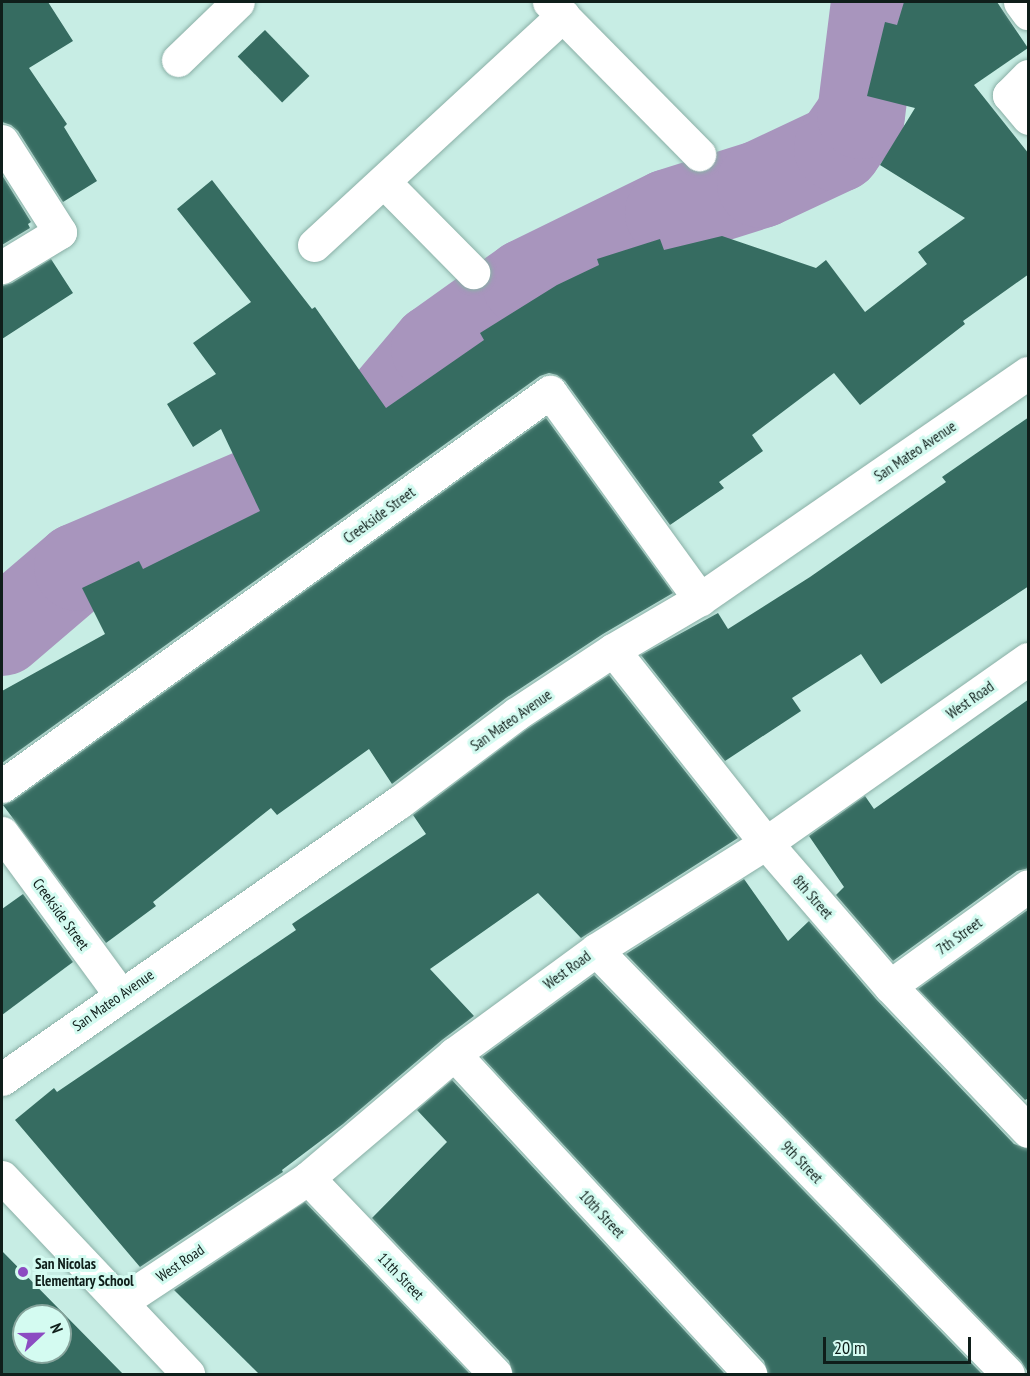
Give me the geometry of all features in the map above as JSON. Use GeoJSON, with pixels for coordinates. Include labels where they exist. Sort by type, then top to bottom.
{"type":"FeatureCollection","features":[{"type":"Feature","properties":{"kind":"street"},"geometry":{"type":"LineString","coordinates":[[178,60],[238,2]]}},
{"type":"Feature","properties":{"kind":"street"},"geometry":{"type":"LineString","coordinates":[[1020,2],[1029,14]]}},
{"type":"Feature","properties":{"kind":"street"},"geometry":{"type":"LineString","coordinates":[[314,245],[384,182],[556,8],[699,154]]}},
{"type":"Feature","properties":{"kind":"street"},"geometry":{"type":"LineString","coordinates":[[1029,76],[1009,96],[1029,117]]}},
{"type":"Feature","properties":{"kind":"street"},"geometry":{"type":"LineString","coordinates":[[2,141],[60,232],[2,267]]}},
{"type":"Feature","properties":{"kind":"street"},"geometry":{"type":"LineString","coordinates":[[384,182],[473,272]]}},
{"type":"Feature","properties":{"kind":"street","name":"San Mateo Avenue"},"geometry":{"type":"LineString","coordinates":[[2,1079],[120,994],[398,803],[516,714],[613,650],[700,599],[1029,373]]}},
{"type":"Feature","properties":{"kind":"street","name":"Creekside Street"},"geometry":{"type":"LineString","coordinates":[[2,786],[550,392],[700,599]]}},
{"type":"Feature","properties":{"kind":"street","name":"8th Street"},"geometry":{"type":"LineString","coordinates":[[613,650],[766,843],[890,986],[1027,1125]]}},
{"type":"Feature","properties":{"kind":"street","name":"West Road"},"geometry":{"type":"LineString","coordinates":[[121,1302],[308,1178],[454,1054],[596,950],[766,843],[1029,659]]}},
{"type":"Feature","properties":{"kind":"street","name":"Creekside Street"},"geometry":{"type":"LineString","coordinates":[[2,833],[120,994]]}},
{"type":"Feature","properties":{"kind":"street","name":"7th Street"},"geometry":{"type":"LineString","coordinates":[[890,986],[1029,886]]}},
{"type":"Feature","properties":{"kind":"street","name":"9th Street"},"geometry":{"type":"LineString","coordinates":[[596,950],[1008,1374]]}},
{"type":"Feature","properties":{"kind":"street","name":"10th Street"},"geometry":{"type":"LineString","coordinates":[[454,1054],[750,1374]]}},
{"type":"Feature","properties":{"kind":"street"},"geometry":{"type":"LineString","coordinates":[[2,1177],[188,1374]]}},
{"type":"Feature","properties":{"kind":"street","name":"11th Street"},"geometry":{"type":"LineString","coordinates":[[308,1178],[495,1374]]}},
{"type":"Feature","properties":{"kind":"building"},"geometry":{"type":"Polygon","coordinates":[[[2,2],[48,2],[73,41],[29,68],[67,124],[64,127],[97,181],[63,202],[18,131],[2,122],[2,2]]]}},
{"type":"Feature","properties":{"kind":"building"},"geometry":{"type":"Polygon","coordinates":[[[904,2],[997,2],[1028,48],[974,85],[1029,154],[1029,274],[963,321],[965,324],[860,405],[834,373],[752,435],[763,451],[719,482],[724,488],[670,525],[565,381],[549,373],[540,376],[2,763],[2,691],[105,634],[82,588],[139,561],[143,569],[260,511],[221,429],[193,447],[167,404],[216,374],[193,343],[251,302],[177,209],[212,180],[312,309],[315,307],[386,408],[484,340],[480,333],[557,285],[599,265],[597,259],[660,239],[664,250],[722,236],[816,268],[826,260],[865,312],[927,264],[918,252],[965,218],[880,165],[915,108],[867,96],[885,22],[897,25],[904,2]]]}},
{"type":"Feature","properties":{"kind":"building"},"geometry":{"type":"Polygon","coordinates":[[[265,30],[309,76],[282,102],[238,56],[265,30]]]}},
{"type":"Feature","properties":{"kind":"building"},"geometry":{"type":"Polygon","coordinates":[[[2,175],[31,222],[28,224],[30,228],[2,245],[2,175]]]}},
{"type":"Feature","properties":{"kind":"building"},"geometry":{"type":"Polygon","coordinates":[[[51,259],[73,293],[2,339],[2,286],[12,283],[51,259]]]}},
{"type":"Feature","properties":{"kind":"building"},"geometry":{"type":"Polygon","coordinates":[[[1029,417],[1029,586],[881,684],[861,654],[792,698],[801,711],[725,761],[641,655],[718,613],[728,629],[810,577],[946,482],[942,477],[1029,417]]]}},
{"type":"Feature","properties":{"kind":"building"},"geometry":{"type":"Polygon","coordinates":[[[546,418],[673,593],[603,634],[506,698],[392,784],[369,749],[277,815],[271,808],[153,902],[156,906],[106,943],[3,805],[13,801],[546,418]]]}},
{"type":"Feature","properties":{"kind":"building"},"geometry":{"type":"Polygon","coordinates":[[[609,675],[738,838],[581,938],[538,893],[430,969],[474,1016],[442,1040],[343,1124],[282,1170],[283,1172],[140,1267],[15,1120],[54,1088],[57,1092],[296,930],[292,924],[426,834],[413,815],[527,729],[609,675]]]}},
{"type":"Feature","properties":{"kind":"building"},"geometry":{"type":"Polygon","coordinates":[[[1029,699],[1029,868],[1017,871],[893,961],[836,895],[844,887],[809,836],[865,796],[874,809],[1029,699]]]}},
{"type":"Feature","properties":{"kind":"building"},"geometry":{"type":"Polygon","coordinates":[[[744,879],[788,941],[809,921],[876,999],[1014,1144],[1029,1149],[1029,1374],[1021,1361],[626,954],[744,879]]]}},
{"type":"Feature","properties":{"kind":"building"},"geometry":{"type":"Polygon","coordinates":[[[23,894],[73,962],[2,1015],[2,909],[23,894]]]}},
{"type":"Feature","properties":{"kind":"building"},"geometry":{"type":"Polygon","coordinates":[[[1029,909],[1029,1098],[1025,1100],[918,989],[1029,909]]]}},
{"type":"Feature","properties":{"kind":"building"},"geometry":{"type":"Polygon","coordinates":[[[594,975],[982,1374],[768,1374],[764,1361],[482,1057],[594,975]]]}},
{"type":"Feature","properties":{"kind":"building"},"geometry":{"type":"Polygon","coordinates":[[[452,1080],[725,1374],[513,1374],[509,1361],[372,1218],[447,1142],[417,1110],[452,1080]]]}},
{"type":"Feature","properties":{"kind":"building"},"geometry":{"type":"Polygon","coordinates":[[[305,1202],[470,1374],[259,1374],[174,1290],[305,1202]]]}},
{"type":"Feature","properties":{"kind":"building"},"geometry":{"type":"Polygon","coordinates":[[[2,1251],[54,1304],[12,1304],[12,1364],[72,1364],[72,1322],[123,1374],[2,1374],[2,1251]]]}},
{"type":"Feature","properties":{"kind":"waterway"},"geometry":{"type":"LineString","coordinates":[[2,632],[78,567],[347,452],[435,348],[526,283],[669,213],[761,184],[838,148],[861,115],[875,2]]}},
{"type":"Feature","properties":{"kind":"place","name":"San Nicolas Elementary School"},"geometry":{"type":"Point","coordinates":[23,1272]}}]}
